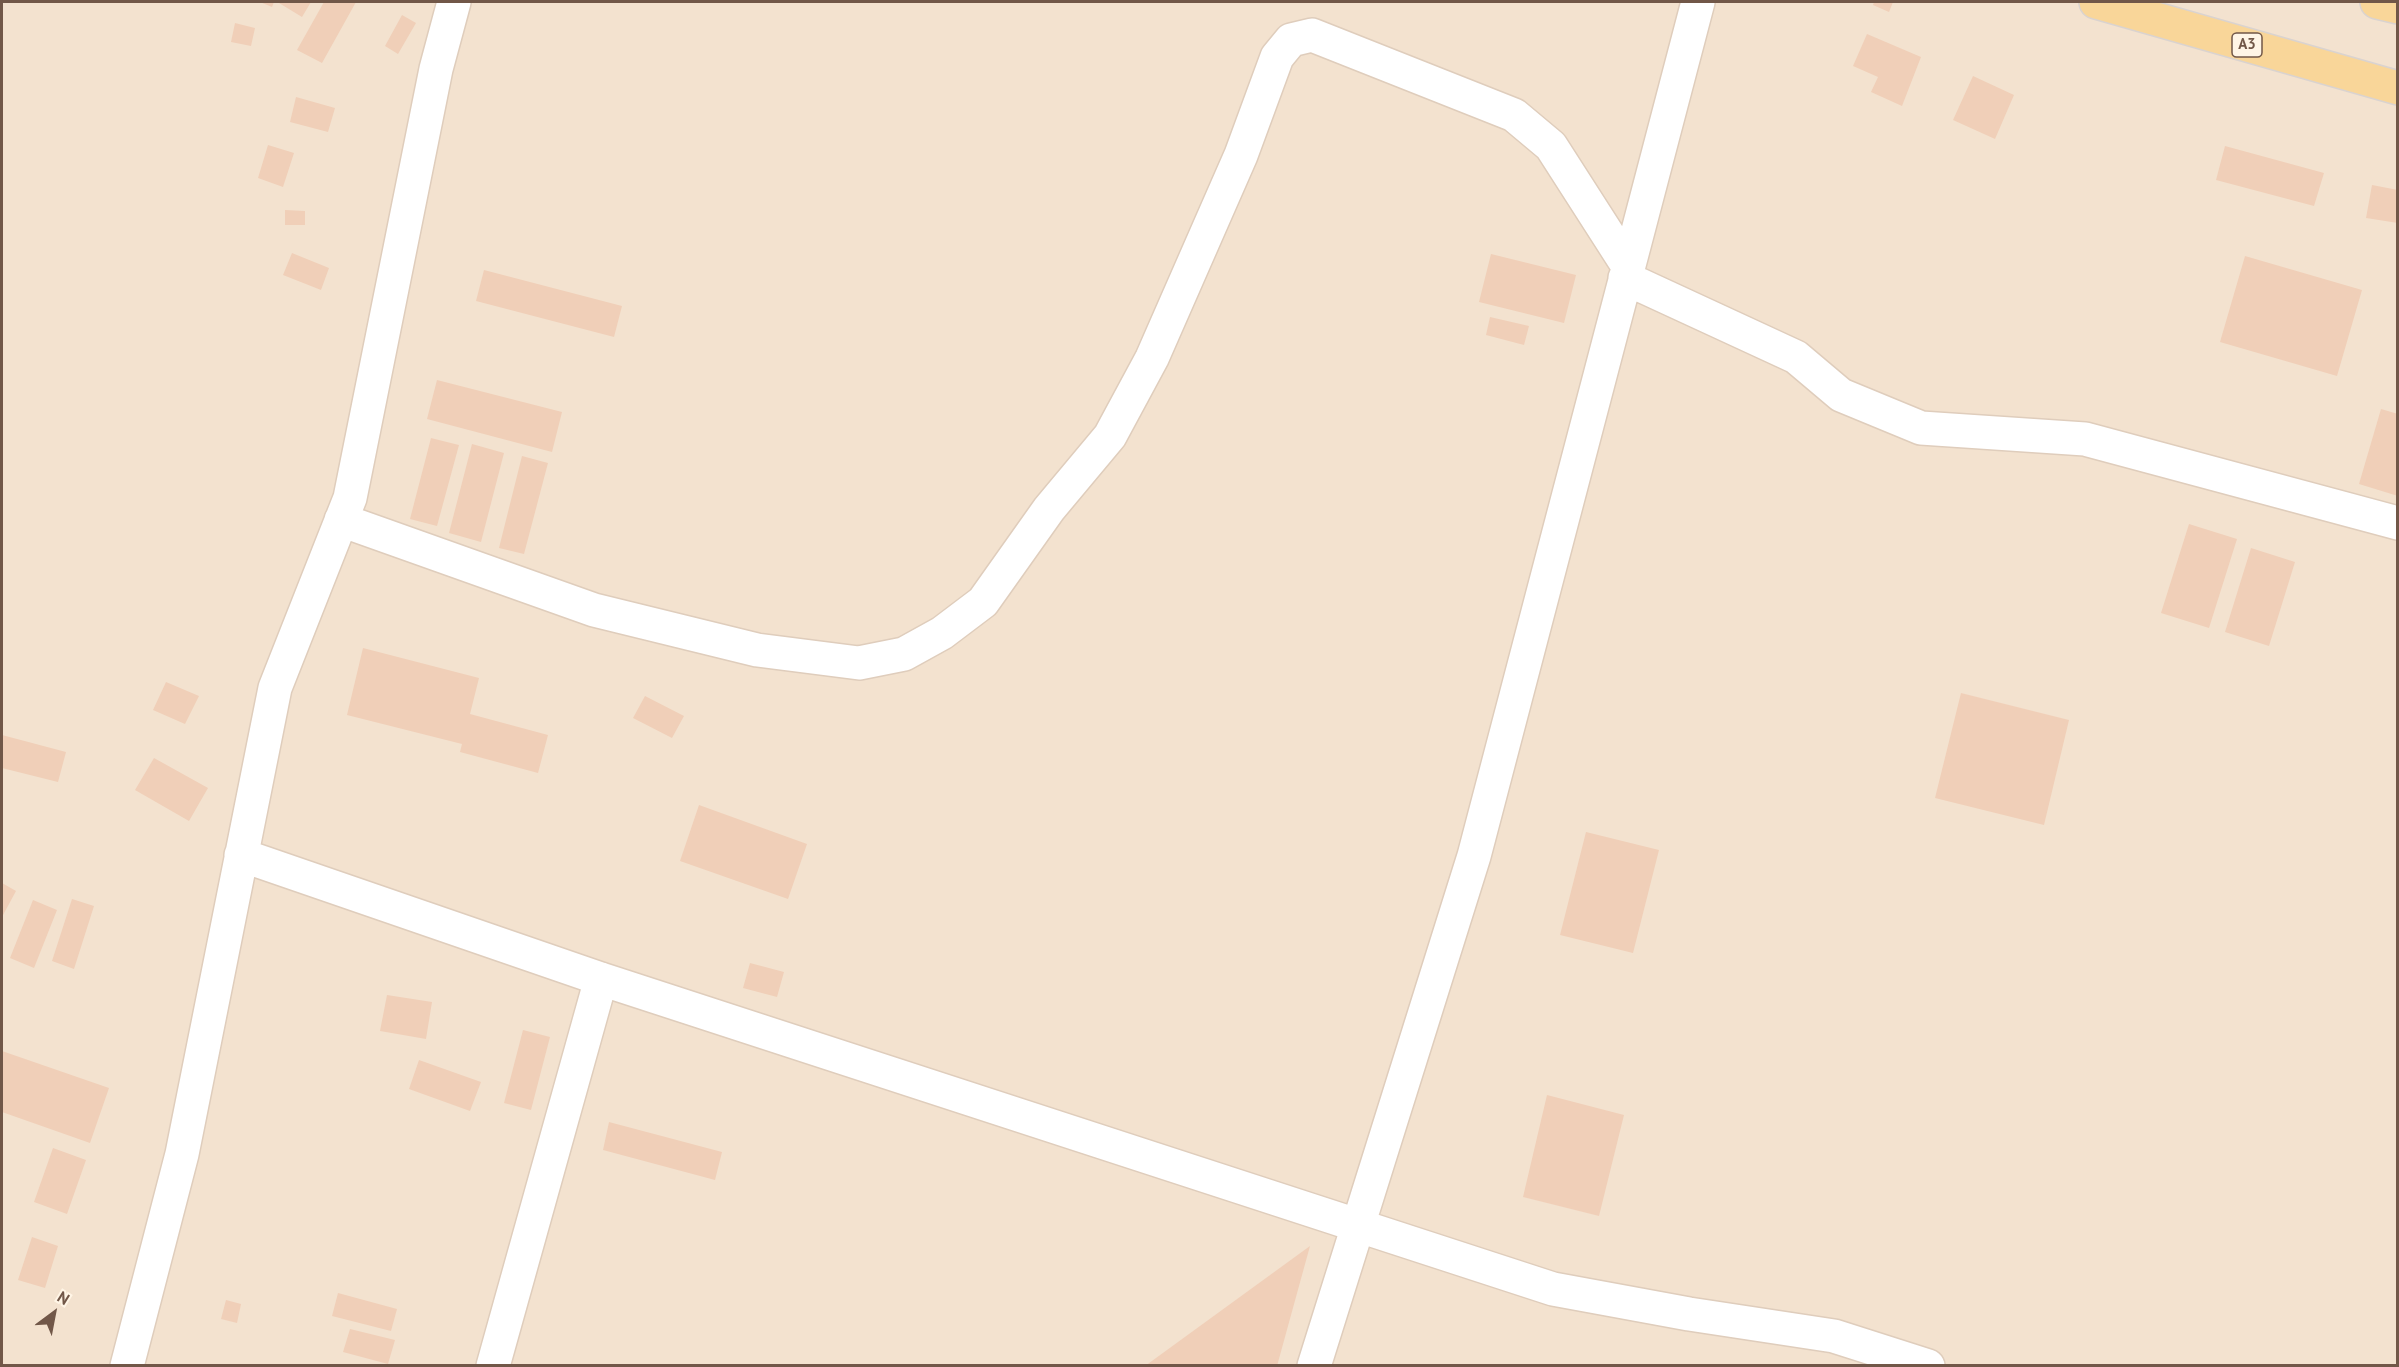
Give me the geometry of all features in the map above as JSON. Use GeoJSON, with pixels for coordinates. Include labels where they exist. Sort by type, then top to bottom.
{"type":"FeatureCollection","features":[{"type":"Feature","properties":{"kind":"main road","name":"A3"},"geometry":{"type":"LineString","coordinates":[[2096,2],[2397,88]]}},
{"type":"Feature","properties":{"kind":"main road"},"geometry":{"type":"LineString","coordinates":[[2377,2],[2397,7]]}},
{"type":"Feature","properties":{"kind":"street"},"geometry":{"type":"LineString","coordinates":[[127,1365],[182,1154],[275,687],[350,498],[436,69],[454,2]]}},
{"type":"Feature","properties":{"kind":"street"},"geometry":{"type":"LineString","coordinates":[[1314,1365],[1474,856],[1698,2]]}},
{"type":"Feature","properties":{"kind":"street"},"geometry":{"type":"LineString","coordinates":[[341,520],[594,610],[757,650],[859,663],[904,654],[942,633],[983,602],[1049,509],[1110,436],[1162,336],[1241,155],[1277,57],[1291,40],[1312,35],[1514,115],[1551,146],[1626,272],[1796,357],[1841,395],[1921,428],[2085,439],[2397,523]]}},
{"type":"Feature","properties":{"kind":"street"},"geometry":{"type":"LineString","coordinates":[[241,855],[601,979],[1553,1289],[1689,1314],[1834,1336],[1928,1365]]}},
{"type":"Feature","properties":{"kind":"street"},"geometry":{"type":"LineString","coordinates":[[493,1365],[601,979]]}},
{"type":"Feature","properties":{"kind":"shaded area"},"geometry":{"type":"Polygon","coordinates":[[[2,2],[2397,2],[2397,1365],[2,1365],[2,2]]]}},
{"type":"Feature","properties":{"kind":"building"},"geometry":{"type":"Polygon","coordinates":[[[260,2],[274,2],[272,7],[260,2]]]}},
{"type":"Feature","properties":{"kind":"building"},"geometry":{"type":"Polygon","coordinates":[[[280,2],[311,2],[302,17],[280,2]]]}},
{"type":"Feature","properties":{"kind":"building"},"geometry":{"type":"Polygon","coordinates":[[[324,2],[356,2],[322,63],[297,50],[324,2]]]}},
{"type":"Feature","properties":{"kind":"building"},"geometry":{"type":"Polygon","coordinates":[[[1874,2],[1893,2],[1889,12],[1873,5],[1874,2]]]}},
{"type":"Feature","properties":{"kind":"building"},"geometry":{"type":"Polygon","coordinates":[[[402,15],[416,23],[398,54],[385,46],[402,15]]]}},
{"type":"Feature","properties":{"kind":"building"},"geometry":{"type":"Polygon","coordinates":[[[235,23],[255,28],[251,46],[231,42],[235,23]]]}},
{"type":"Feature","properties":{"kind":"building"},"geometry":{"type":"Polygon","coordinates":[[[1867,34],[1921,57],[1902,106],[1871,92],[1878,77],[1853,66],[1867,34]]]}},
{"type":"Feature","properties":{"kind":"building"},"geometry":{"type":"Polygon","coordinates":[[[1973,76],[2014,95],[1995,139],[1953,120],[1973,76]]]}},
{"type":"Feature","properties":{"kind":"building"},"geometry":{"type":"Polygon","coordinates":[[[296,97],[335,108],[328,132],[290,122],[296,97]]]}},
{"type":"Feature","properties":{"kind":"building"},"geometry":{"type":"Polygon","coordinates":[[[268,145],[294,153],[283,187],[258,178],[268,145]]]}},
{"type":"Feature","properties":{"kind":"building"},"geometry":{"type":"Polygon","coordinates":[[[2225,146],[2324,173],[2314,206],[2216,180],[2225,146]]]}},
{"type":"Feature","properties":{"kind":"building"},"geometry":{"type":"Polygon","coordinates":[[[2372,185],[2398,190],[2398,223],[2366,218],[2372,185]]]}},
{"type":"Feature","properties":{"kind":"building"},"geometry":{"type":"Polygon","coordinates":[[[285,210],[305,211],[305,225],[285,225],[285,210]]]}},
{"type":"Feature","properties":{"kind":"building"},"geometry":{"type":"Polygon","coordinates":[[[292,253],[329,268],[321,290],[283,275],[292,253]]]}},
{"type":"Feature","properties":{"kind":"building"},"geometry":{"type":"Polygon","coordinates":[[[1491,254],[1576,275],[1564,323],[1479,302],[1491,254]]]}},
{"type":"Feature","properties":{"kind":"building"},"geometry":{"type":"Polygon","coordinates":[[[2245,256],[2362,290],[2337,376],[2220,342],[2245,256]]]}},
{"type":"Feature","properties":{"kind":"building"},"geometry":{"type":"Polygon","coordinates":[[[484,270],[622,306],[614,337],[476,301],[484,270]]]}},
{"type":"Feature","properties":{"kind":"building"},"geometry":{"type":"Polygon","coordinates":[[[1490,317],[1529,326],[1524,345],[1486,335],[1490,317]]]}},
{"type":"Feature","properties":{"kind":"building"},"geometry":{"type":"Polygon","coordinates":[[[437,380],[562,412],[552,452],[427,419],[437,380]]]}},
{"type":"Feature","properties":{"kind":"building"},"geometry":{"type":"Polygon","coordinates":[[[2381,409],[2398,414],[2398,496],[2359,484],[2381,409]]]}},
{"type":"Feature","properties":{"kind":"building"},"geometry":{"type":"Polygon","coordinates":[[[431,438],[459,445],[437,526],[410,519],[431,438]]]}},
{"type":"Feature","properties":{"kind":"building"},"geometry":{"type":"Polygon","coordinates":[[[472,444],[504,453],[481,542],[449,533],[472,444]]]}},
{"type":"Feature","properties":{"kind":"building"},"geometry":{"type":"Polygon","coordinates":[[[522,456],[548,463],[524,554],[499,548],[522,456]]]}},
{"type":"Feature","properties":{"kind":"building"},"geometry":{"type":"Polygon","coordinates":[[[2189,524],[2237,539],[2209,628],[2161,613],[2189,524]]]}},
{"type":"Feature","properties":{"kind":"building"},"geometry":{"type":"Polygon","coordinates":[[[2251,548],[2295,562],[2269,646],[2225,632],[2251,548]]]}},
{"type":"Feature","properties":{"kind":"building"},"geometry":{"type":"Polygon","coordinates":[[[363,648],[479,678],[470,714],[548,735],[538,773],[460,752],[462,744],[347,715],[363,648]]]}},
{"type":"Feature","properties":{"kind":"building"},"geometry":{"type":"Polygon","coordinates":[[[166,682],[199,696],[185,724],[153,710],[166,682]]]}},
{"type":"Feature","properties":{"kind":"building"},"geometry":{"type":"Polygon","coordinates":[[[1961,693],[2069,720],[2044,825],[1935,798],[1961,693]]]}},
{"type":"Feature","properties":{"kind":"building"},"geometry":{"type":"Polygon","coordinates":[[[645,696],[684,716],[672,738],[633,718],[645,696]]]}},
{"type":"Feature","properties":{"kind":"building"},"geometry":{"type":"Polygon","coordinates":[[[2,735],[66,752],[58,782],[2,768],[2,735]]]}},
{"type":"Feature","properties":{"kind":"building"},"geometry":{"type":"Polygon","coordinates":[[[154,758],[208,788],[189,821],[135,790],[154,758]]]}},
{"type":"Feature","properties":{"kind":"building"},"geometry":{"type":"Polygon","coordinates":[[[699,805],[807,844],[788,899],[680,861],[699,805]]]}},
{"type":"Feature","properties":{"kind":"building"},"geometry":{"type":"Polygon","coordinates":[[[1586,832],[1659,850],[1633,953],[1560,935],[1586,832]]]}},
{"type":"Feature","properties":{"kind":"building"},"geometry":{"type":"Polygon","coordinates":[[[2,883],[16,891],[2,917],[2,883]]]}},
{"type":"Feature","properties":{"kind":"building"},"geometry":{"type":"Polygon","coordinates":[[[72,899],[94,906],[74,969],[52,961],[72,899]]]}},
{"type":"Feature","properties":{"kind":"building"},"geometry":{"type":"Polygon","coordinates":[[[33,900],[57,910],[34,968],[10,958],[33,900]]]}},
{"type":"Feature","properties":{"kind":"building"},"geometry":{"type":"Polygon","coordinates":[[[750,963],[784,972],[777,997],[743,988],[750,963]]]}},
{"type":"Feature","properties":{"kind":"building"},"geometry":{"type":"Polygon","coordinates":[[[387,995],[432,1002],[426,1039],[380,1031],[387,995]]]}},
{"type":"Feature","properties":{"kind":"building"},"geometry":{"type":"Polygon","coordinates":[[[523,1030],[550,1037],[531,1110],[504,1103],[523,1030]]]}},
{"type":"Feature","properties":{"kind":"building"},"geometry":{"type":"Polygon","coordinates":[[[2,1051],[109,1088],[90,1143],[2,1112],[2,1051]]]}},
{"type":"Feature","properties":{"kind":"building"},"geometry":{"type":"Polygon","coordinates":[[[419,1060],[481,1082],[470,1111],[409,1089],[419,1060]]]}},
{"type":"Feature","properties":{"kind":"building"},"geometry":{"type":"Polygon","coordinates":[[[1547,1095],[1624,1115],[1599,1216],[1523,1197],[1547,1095]]]}},
{"type":"Feature","properties":{"kind":"building"},"geometry":{"type":"Polygon","coordinates":[[[609,1122],[722,1152],[715,1180],[603,1150],[609,1122]]]}},
{"type":"Feature","properties":{"kind":"building"},"geometry":{"type":"Polygon","coordinates":[[[53,1148],[86,1160],[67,1214],[34,1202],[53,1148]]]}},
{"type":"Feature","properties":{"kind":"building"},"geometry":{"type":"Polygon","coordinates":[[[32,1237],[58,1246],[45,1288],[18,1280],[32,1237]]]}},
{"type":"Feature","properties":{"kind":"building"},"geometry":{"type":"Polygon","coordinates":[[[1310,1246],[1277,1366],[1145,1366],[1310,1246]]]}},
{"type":"Feature","properties":{"kind":"building"},"geometry":{"type":"Polygon","coordinates":[[[338,1293],[397,1309],[391,1331],[332,1316],[338,1293]]]}},
{"type":"Feature","properties":{"kind":"building"},"geometry":{"type":"Polygon","coordinates":[[[226,1300],[241,1304],[237,1323],[221,1319],[226,1300]]]}},
{"type":"Feature","properties":{"kind":"building"},"geometry":{"type":"Polygon","coordinates":[[[350,1329],[395,1340],[388,1364],[343,1352],[350,1329]]]}}]}
